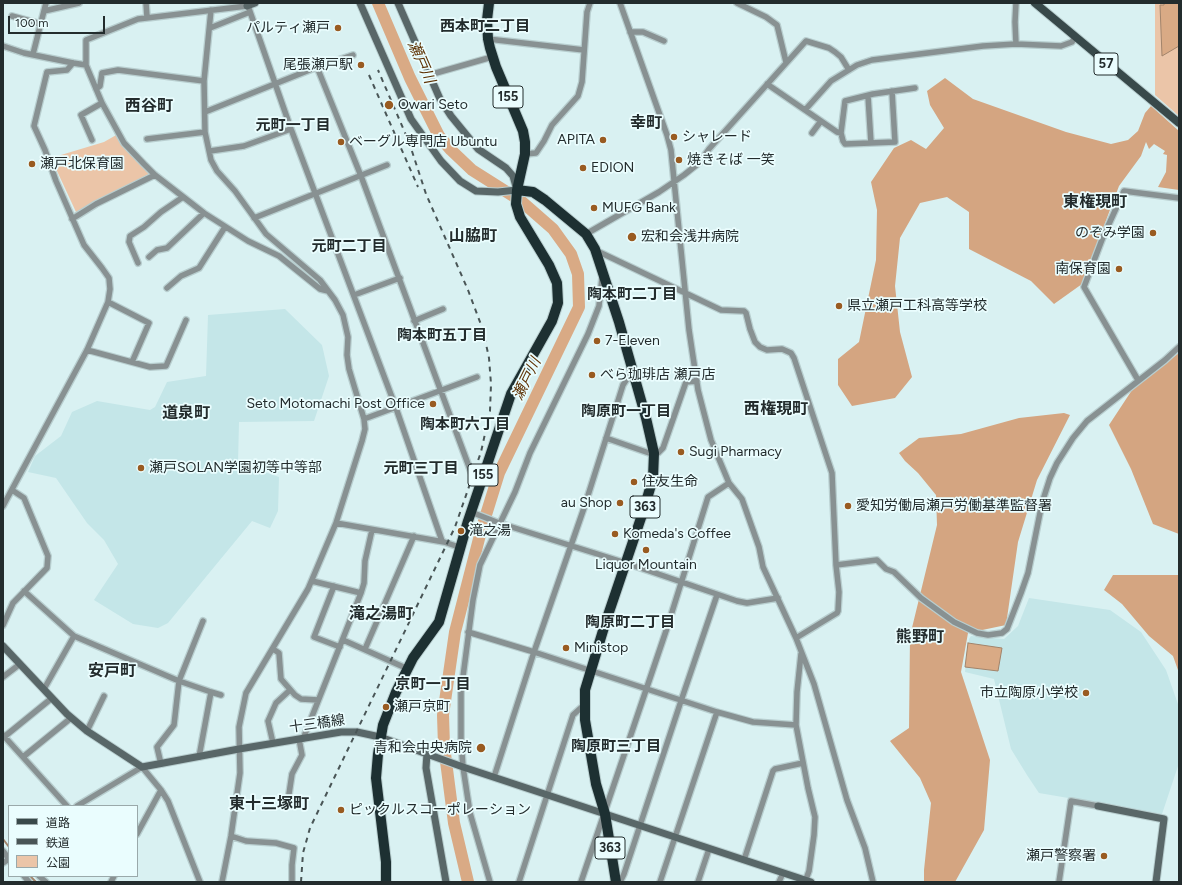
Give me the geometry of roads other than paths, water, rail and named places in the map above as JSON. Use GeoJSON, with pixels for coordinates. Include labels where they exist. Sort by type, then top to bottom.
{"type":"FeatureCollection","features":[{"type":"Feature","properties":{"kind":"highway","name":"155"},"geometry":{"type":"LineString","coordinates":[[386,882],[384,848],[376,788],[380,737],[387,714],[413,658],[439,622],[459,550],[474,513],[481,482],[511,394],[552,321],[558,303],[557,282],[549,265],[520,217],[516,204],[517,190],[525,154],[525,142],[523,131],[492,57],[488,39],[489,3]]}},
{"type":"Feature","properties":{"kind":"highway","name":"363"},"geometry":{"type":"LineString","coordinates":[[517,190],[533,192],[545,200],[586,234],[595,249],[632,370],[654,453],[652,478],[644,509],[585,690],[585,720],[596,784],[605,814],[616,882]]}},
{"type":"Feature","properties":{"kind":"main road","name":"57"},"geometry":{"type":"LineString","coordinates":[[1035,3],[1179,123]]}},
{"type":"Feature","properties":{"kind":"street"},"geometry":{"type":"LineString","coordinates":[[33,54],[46,3]]}},
{"type":"Feature","properties":{"kind":"street"},"geometry":{"type":"LineString","coordinates":[[44,11],[79,3]]}},
{"type":"Feature","properties":{"kind":"street"},"geometry":{"type":"LineString","coordinates":[[146,3],[147,17]]}},
{"type":"Feature","properties":{"kind":"street"},"geometry":{"type":"LineString","coordinates":[[210,28],[255,3]]}},
{"type":"Feature","properties":{"kind":"street"},"geometry":{"type":"LineString","coordinates":[[360,3],[411,119],[440,161],[460,182],[476,191],[498,192],[517,190],[513,176],[506,168],[478,149],[451,116],[440,99],[398,3]]}},
{"type":"Feature","properties":{"kind":"street"},"geometry":{"type":"LineString","coordinates":[[525,154],[536,153],[552,125],[578,96],[582,82],[587,12],[590,3]]}},
{"type":"Feature","properties":{"kind":"street"},"geometry":{"type":"LineString","coordinates":[[620,3],[671,150],[689,330],[697,381],[711,440],[729,482],[742,500],[759,548],[763,567],[796,638],[819,699],[847,800],[865,848],[873,882]]}},
{"type":"Feature","properties":{"kind":"street"},"geometry":{"type":"LineString","coordinates":[[737,3],[766,17],[777,25],[786,62]]}},
{"type":"Feature","properties":{"kind":"street"},"geometry":{"type":"LineString","coordinates":[[1016,3],[1016,44]]}},
{"type":"Feature","properties":{"kind":"street"},"geometry":{"type":"LineString","coordinates":[[248,7],[138,19],[86,40],[86,65],[102,103],[124,143],[155,175],[204,213],[248,241],[279,256],[320,289],[329,291]]}},
{"type":"Feature","properties":{"kind":"street"},"geometry":{"type":"LineString","coordinates":[[248,7],[291,129],[396,408],[442,541]]}},
{"type":"Feature","properties":{"kind":"street"},"geometry":{"type":"LineString","coordinates":[[211,10],[204,81],[205,132],[211,160],[217,171],[235,192],[266,234],[320,280],[329,291],[343,315],[348,336],[347,355],[349,369],[364,419],[365,429],[336,523],[312,580],[246,693],[239,727],[240,772],[222,882]]}},
{"type":"Feature","properties":{"kind":"street"},"geometry":{"type":"LineString","coordinates":[[12,16],[41,24]]}},
{"type":"Feature","properties":{"kind":"street"},"geometry":{"type":"LineString","coordinates":[[630,32],[643,32],[664,41]]}},
{"type":"Feature","properties":{"kind":"street"},"geometry":{"type":"LineString","coordinates":[[805,110],[831,81],[857,65],[872,60],[983,46],[1016,44],[1061,46],[1072,42],[1075,37]]}},
{"type":"Feature","properties":{"kind":"street"},"geometry":{"type":"LineString","coordinates":[[488,39],[584,50]]}},
{"type":"Feature","properties":{"kind":"street"},"geometry":{"type":"LineString","coordinates":[[586,234],[659,192],[699,163],[709,149],[806,41],[829,48],[841,57],[849,70]]}},
{"type":"Feature","properties":{"kind":"street"},"geometry":{"type":"LineString","coordinates":[[3,46],[86,65]]}},
{"type":"Feature","properties":{"kind":"street"},"geometry":{"type":"LineString","coordinates":[[205,112],[317,67],[353,55]]}},
{"type":"Feature","properties":{"kind":"street"},"geometry":{"type":"LineString","coordinates":[[429,75],[492,57]]}},
{"type":"Feature","properties":{"kind":"street"},"geometry":{"type":"LineString","coordinates":[[3,506],[87,350],[108,302],[110,289],[109,278],[84,245],[56,181],[46,150],[34,126],[35,116],[47,72],[67,70],[73,63]]}},
{"type":"Feature","properties":{"kind":"street"},"geometry":{"type":"LineString","coordinates":[[317,67],[400,278],[414,321],[442,391],[471,472],[481,482]]}},
{"type":"Feature","properties":{"kind":"street"},"geometry":{"type":"LineString","coordinates":[[96,89],[100,86],[102,73],[118,70],[204,81]]}},
{"type":"Feature","properties":{"kind":"street"},"geometry":{"type":"LineString","coordinates":[[767,84],[837,132],[841,133]]}},
{"type":"Feature","properties":{"kind":"street"},"geometry":{"type":"LineString","coordinates":[[892,91],[895,142],[845,144],[841,133],[845,101],[892,91],[915,88]]}},
{"type":"Feature","properties":{"kind":"street"},"geometry":{"type":"LineString","coordinates":[[868,96],[871,143]]}},
{"type":"Feature","properties":{"kind":"street"},"geometry":{"type":"LineString","coordinates":[[92,140],[81,115],[102,103]]}},
{"type":"Feature","properties":{"kind":"street"},"geometry":{"type":"LineString","coordinates":[[812,133],[821,121]]}},
{"type":"Feature","properties":{"kind":"street"},"geometry":{"type":"LineString","coordinates":[[210,151],[244,146],[291,129]]}},
{"type":"Feature","properties":{"kind":"street"},"geometry":{"type":"LineString","coordinates":[[147,140],[205,132]]}},
{"type":"Feature","properties":{"kind":"street"},"geometry":{"type":"LineString","coordinates":[[254,218],[386,166]]}},
{"type":"Feature","properties":{"kind":"street"},"geometry":{"type":"LineString","coordinates":[[72,219],[96,204],[155,175]]}},
{"type":"Feature","properties":{"kind":"street"},"geometry":{"type":"LineString","coordinates":[[1138,380],[1084,287],[1103,238],[1124,191],[1179,198]]}},
{"type":"Feature","properties":{"kind":"street"},"geometry":{"type":"LineString","coordinates":[[138,263],[128,242],[130,236],[184,196]]}},
{"type":"Feature","properties":{"kind":"street"},"geometry":{"type":"LineString","coordinates":[[149,257],[157,250],[167,248],[204,213]]}},
{"type":"Feature","properties":{"kind":"street"},"geometry":{"type":"LineString","coordinates":[[167,288],[181,276],[199,268],[225,227]]}},
{"type":"Feature","properties":{"kind":"street"},"geometry":{"type":"LineString","coordinates":[[595,249],[721,310],[744,310],[755,342],[760,347],[767,350],[782,349],[791,353],[794,358],[832,473],[836,565],[839,592],[837,613],[796,638]]}},
{"type":"Feature","properties":{"kind":"street"},"geometry":{"type":"LineString","coordinates":[[490,882],[470,813],[460,766],[461,692],[468,632],[480,565],[497,522],[515,492],[530,453],[588,334],[599,306],[603,272]]}},
{"type":"Feature","properties":{"kind":"street"},"geometry":{"type":"LineString","coordinates":[[354,295],[400,278]]}},
{"type":"Feature","properties":{"kind":"street"},"geometry":{"type":"LineString","coordinates":[[108,302],[149,323],[132,362]]}},
{"type":"Feature","properties":{"kind":"street"},"geometry":{"type":"LineString","coordinates":[[414,321],[443,309]]}},
{"type":"Feature","properties":{"kind":"street"},"geometry":{"type":"LineString","coordinates":[[87,350],[150,367],[166,366],[186,320]]}},
{"type":"Feature","properties":{"kind":"street"},"geometry":{"type":"LineString","coordinates":[[836,565],[877,560],[886,569],[894,572],[921,598],[954,622],[977,634],[988,635],[1002,633],[1007,629],[1028,573],[1042,503],[1050,478],[1057,463],[1073,438],[1088,421],[1165,360],[1179,347]]}},
{"type":"Feature","properties":{"kind":"street"},"geometry":{"type":"LineString","coordinates":[[494,777],[623,385],[632,370]]}},
{"type":"Feature","properties":{"kind":"street"},"geometry":{"type":"LineString","coordinates":[[364,419],[477,377]]}},
{"type":"Feature","properties":{"kind":"street"},"geometry":{"type":"LineString","coordinates":[[606,438],[658,453],[663,448],[686,382],[697,381]]}},
{"type":"Feature","properties":{"kind":"street"},"geometry":{"type":"LineString","coordinates":[[581,882],[682,582],[708,498],[729,482]]}},
{"type":"Feature","properties":{"kind":"street"},"geometry":{"type":"LineString","coordinates":[[3,625],[13,603],[47,568],[48,556],[24,498],[12,490]]}},
{"type":"Feature","properties":{"kind":"street"},"geometry":{"type":"LineString","coordinates":[[474,513],[497,522],[626,563],[737,601],[747,603],[778,598]]}},
{"type":"Feature","properties":{"kind":"street"},"geometry":{"type":"LineString","coordinates":[[336,523],[442,541],[456,546],[459,550]]}},
{"type":"Feature","properties":{"kind":"street"},"geometry":{"type":"LineString","coordinates":[[289,794],[292,774],[302,755],[301,739],[343,640],[364,584],[365,561],[372,530]]}},
{"type":"Feature","properties":{"kind":"street"},"geometry":{"type":"LineString","coordinates":[[365,649],[414,536]]}},
{"type":"Feature","properties":{"kind":"street"},"geometry":{"type":"LineString","coordinates":[[312,580],[361,593]]}},
{"type":"Feature","properties":{"kind":"street"},"geometry":{"type":"LineString","coordinates":[[334,586],[314,637],[340,647]]}},
{"type":"Feature","properties":{"kind":"street"},"geometry":{"type":"LineString","coordinates":[[24,591],[74,636],[179,681],[221,695]]}},
{"type":"Feature","properties":{"kind":"street"},"geometry":{"type":"LineString","coordinates":[[620,882],[624,874],[717,595]]}},
{"type":"Feature","properties":{"kind":"street"},"geometry":{"type":"LineString","coordinates":[[161,764],[157,747],[174,725],[179,681],[202,621]]}},
{"type":"Feature","properties":{"kind":"street"},"geometry":{"type":"LineString","coordinates":[[468,632],[717,712],[753,722],[796,725]]}},
{"type":"Feature","properties":{"kind":"street"},"geometry":{"type":"LineString","coordinates":[[44,689],[74,636]]}},
{"type":"Feature","properties":{"kind":"street"},"geometry":{"type":"LineString","coordinates":[[343,640],[408,669]]}},
{"type":"Feature","properties":{"kind":"street"},"geometry":{"type":"LineString","coordinates":[[3,646],[71,718],[87,731],[142,767],[168,801],[200,882]]}},
{"type":"Feature","properties":{"kind":"street"},"geometry":{"type":"LineString","coordinates":[[273,649],[279,653],[281,679],[290,690],[302,700],[318,700]]}},
{"type":"Feature","properties":{"kind":"street"},"geometry":{"type":"LineString","coordinates":[[801,651],[797,692],[796,725],[808,788],[816,817],[807,881]]}},
{"type":"Feature","properties":{"kind":"street"},"geometry":{"type":"LineString","coordinates":[[3,678],[20,664]]}},
{"type":"Feature","properties":{"kind":"street"},"geometry":{"type":"LineString","coordinates":[[272,743],[268,720],[276,703],[290,690]]}},
{"type":"Feature","properties":{"kind":"street"},"geometry":{"type":"LineString","coordinates":[[199,757],[211,692]]}},
{"type":"Feature","properties":{"kind":"street"},"geometry":{"type":"LineString","coordinates":[[87,731],[104,696]]}},
{"type":"Feature","properties":{"kind":"street"},"geometry":{"type":"LineString","coordinates":[[52,698],[4,736],[66,805]]}},
{"type":"Feature","properties":{"kind":"street"},"geometry":{"type":"LineString","coordinates":[[519,882],[573,715],[584,705]]}},
{"type":"Feature","properties":{"kind":"street"},"geometry":{"type":"LineString","coordinates":[[660,882],[717,712]]}},
{"type":"Feature","properties":{"kind":"street"},"geometry":{"type":"LineString","coordinates":[[23,757],[71,718]]}},
{"type":"Feature","properties":{"kind":"street","name":"十三橋線"},"geometry":{"type":"LineString","coordinates":[[142,767],[272,743],[353,731],[380,737],[460,766],[807,881]]}},
{"type":"Feature","properties":{"kind":"street"},"geometry":{"type":"LineString","coordinates":[[430,754],[426,768],[446,882]]}},
{"type":"Feature","properties":{"kind":"street"},"geometry":{"type":"LineString","coordinates":[[744,860],[773,771],[775,769],[803,763]]}},
{"type":"Feature","properties":{"kind":"street"},"geometry":{"type":"LineString","coordinates":[[79,805],[142,767]]}},
{"type":"Feature","properties":{"kind":"street"},"geometry":{"type":"LineString","coordinates":[[138,832],[161,790]]}},
{"type":"Feature","properties":{"kind":"street"},"geometry":{"type":"LineString","coordinates":[[1059,882],[1071,801],[1164,820],[1156,882]]}},
{"type":"Feature","properties":{"kind":"street"},"geometry":{"type":"LineString","coordinates":[[230,836],[246,841],[276,843],[294,848],[292,882]]}},
{"type":"Feature","properties":{"kind":"street"},"geometry":{"type":"LineString","coordinates":[[698,882],[710,849]]}},
{"type":"Feature","properties":{"kind":"street"},"geometry":{"type":"LineString","coordinates":[[779,882],[784,873]]}},
{"type":"Feature","properties":{"kind":"waterway","name":"瀬戸川"},"geometry":{"type":"LineString","coordinates":[[378,3],[410,78],[439,136],[472,170],[521,201],[553,229],[571,254],[578,274],[579,307],[499,473],[481,531],[455,632],[443,715],[444,746],[454,823],[468,882]]}},
{"type":"Feature","properties":{"kind":"waterway"},"geometry":{"type":"LineString","coordinates":[[3,839],[8,846]]}},
{"type":"Feature","properties":{"kind":"waterway"},"geometry":{"type":"LineString","coordinates":[[31,877],[36,882]]}},
{"type":"Feature","properties":{"kind":"railway"},"geometry":{"type":"LineString","coordinates":[[301,882],[303,853],[310,828],[455,527],[481,452],[490,411],[491,384],[489,358],[483,330],[468,290],[426,194],[409,142],[378,70]]}},
{"type":"Feature","properties":{"kind":"railway"},"geometry":{"type":"LineString","coordinates":[[369,75],[418,187]]}},
{"type":"Feature","properties":{"kind":"place","name":"パルティ瀬戸"},"geometry":{"type":"Point","coordinates":[338,28]}},
{"type":"Feature","properties":{"kind":"place","name":"尾張瀬戸駅"},"geometry":{"type":"Point","coordinates":[361,65]}},
{"type":"Feature","properties":{"kind":"place","name":"Owari Seto"},"geometry":{"type":"Point","coordinates":[389,105]}},
{"type":"Feature","properties":{"kind":"place","name":"シャレード"},"geometry":{"type":"Point","coordinates":[674,137]}},
{"type":"Feature","properties":{"kind":"place","name":"APITA"},"geometry":{"type":"Point","coordinates":[603,140]}},
{"type":"Feature","properties":{"kind":"place","name":"ベーグル専門店 Ubuntu"},"geometry":{"type":"Point","coordinates":[341,142]}},
{"type":"Feature","properties":{"kind":"place","name":"焼きそば 一笑"},"geometry":{"type":"Point","coordinates":[679,160]}},
{"type":"Feature","properties":{"kind":"place","name":"瀬戸北保育園"},"geometry":{"type":"Point","coordinates":[32,164]}},
{"type":"Feature","properties":{"kind":"place","name":"EDION"},"geometry":{"type":"Point","coordinates":[583,168]}},
{"type":"Feature","properties":{"kind":"place","name":"MUFG Bank"},"geometry":{"type":"Point","coordinates":[594,208]}},
{"type":"Feature","properties":{"kind":"place","name":"のぞみ学園"},"geometry":{"type":"Point","coordinates":[1153,233]}},
{"type":"Feature","properties":{"kind":"place","name":"宏和会浅井病院"},"geometry":{"type":"Point","coordinates":[632,237]}},
{"type":"Feature","properties":{"kind":"place","name":"南保育園"},"geometry":{"type":"Point","coordinates":[1119,269]}},
{"type":"Feature","properties":{"kind":"place","name":"県立瀬戸工科高等学校"},"geometry":{"type":"Point","coordinates":[839,306]}},
{"type":"Feature","properties":{"kind":"place","name":"7-Eleven"},"geometry":{"type":"Point","coordinates":[597,341]}},
{"type":"Feature","properties":{"kind":"place","name":"べら珈琲店 瀬戸店"},"geometry":{"type":"Point","coordinates":[592,375]}},
{"type":"Feature","properties":{"kind":"place","name":"Seto Motomachi Post Office"},"geometry":{"type":"Point","coordinates":[433,404]}},
{"type":"Feature","properties":{"kind":"place","name":"Sugi Pharmacy"},"geometry":{"type":"Point","coordinates":[681,452]}},
{"type":"Feature","properties":{"kind":"place","name":"瀬戸SOLAN学園初等中等部"},"geometry":{"type":"Point","coordinates":[141,468]}},
{"type":"Feature","properties":{"kind":"place","name":"住友生命"},"geometry":{"type":"Point","coordinates":[634,482]}},
{"type":"Feature","properties":{"kind":"place","name":"au Shop"},"geometry":{"type":"Point","coordinates":[620,503]}},
{"type":"Feature","properties":{"kind":"place","name":"愛知労働局瀬戸労働基準監督署"},"geometry":{"type":"Point","coordinates":[848,506]}},
{"type":"Feature","properties":{"kind":"place","name":"滝之湯"},"geometry":{"type":"Point","coordinates":[461,531]}},
{"type":"Feature","properties":{"kind":"place","name":"Komeda's Coffee"},"geometry":{"type":"Point","coordinates":[615,534]}},
{"type":"Feature","properties":{"kind":"place","name":"Liquor Mountain"},"geometry":{"type":"Point","coordinates":[646,550]}},
{"type":"Feature","properties":{"kind":"place","name":"Ministop"},"geometry":{"type":"Point","coordinates":[566,648]}},
{"type":"Feature","properties":{"kind":"place","name":"市立陶原小学校"},"geometry":{"type":"Point","coordinates":[1086,693]}},
{"type":"Feature","properties":{"kind":"place","name":"瀬戸京町"},"geometry":{"type":"Point","coordinates":[386,707]}},
{"type":"Feature","properties":{"kind":"place","name":"青和会中央病院"},"geometry":{"type":"Point","coordinates":[481,748]}},
{"type":"Feature","properties":{"kind":"place","name":"ピックルスコーポレーション"},"geometry":{"type":"Point","coordinates":[341,810]}},
{"type":"Feature","properties":{"kind":"place","name":"瀬戸警察署"},"geometry":{"type":"Point","coordinates":[1104,856]}},
{"type":"Feature","properties":{"kind":"district","name":"西本町二丁目"},"geometry":{"type":"Point","coordinates":[485,27]}},
{"type":"Feature","properties":{"kind":"district","name":"西谷町"},"geometry":{"type":"Point","coordinates":[149,106]}},
{"type":"Feature","properties":{"kind":"district","name":"幸町"},"geometry":{"type":"Point","coordinates":[646,123]}},
{"type":"Feature","properties":{"kind":"district","name":"元町一丁目"},"geometry":{"type":"Point","coordinates":[293,126]}},
{"type":"Feature","properties":{"kind":"district","name":"東権現町"},"geometry":{"type":"Point","coordinates":[1095,202]}},
{"type":"Feature","properties":{"kind":"district","name":"山脇町"},"geometry":{"type":"Point","coordinates":[473,236]}},
{"type":"Feature","properties":{"kind":"district","name":"元町二丁目"},"geometry":{"type":"Point","coordinates":[349,247]}},
{"type":"Feature","properties":{"kind":"district","name":"陶本町二丁目"},"geometry":{"type":"Point","coordinates":[632,295]}},
{"type":"Feature","properties":{"kind":"district","name":"陶本町五丁目"},"geometry":{"type":"Point","coordinates":[442,336]}},
{"type":"Feature","properties":{"kind":"district","name":"西権現町"},"geometry":{"type":"Point","coordinates":[776,409]}},
{"type":"Feature","properties":{"kind":"district","name":"陶原町一丁目"},"geometry":{"type":"Point","coordinates":[626,412]}},
{"type":"Feature","properties":{"kind":"district","name":"道泉町"},"geometry":{"type":"Point","coordinates":[186,413]}},
{"type":"Feature","properties":{"kind":"district","name":"陶本町六丁目"},"geometry":{"type":"Point","coordinates":[465,425]}},
{"type":"Feature","properties":{"kind":"district","name":"元町三丁目"},"geometry":{"type":"Point","coordinates":[421,469]}},
{"type":"Feature","properties":{"kind":"district","name":"滝之湯町"},"geometry":{"type":"Point","coordinates":[381,614]}},
{"type":"Feature","properties":{"kind":"district","name":"陶原町二丁目"},"geometry":{"type":"Point","coordinates":[630,623]}},
{"type":"Feature","properties":{"kind":"district","name":"熊野町"},"geometry":{"type":"Point","coordinates":[920,637]}},
{"type":"Feature","properties":{"kind":"district","name":"安戸町"},"geometry":{"type":"Point","coordinates":[112,671]}},
{"type":"Feature","properties":{"kind":"district","name":"京町一丁目"},"geometry":{"type":"Point","coordinates":[433,685]}},
{"type":"Feature","properties":{"kind":"district","name":"陶原町三丁目"},"geometry":{"type":"Point","coordinates":[616,747]}},
{"type":"Feature","properties":{"kind":"district","name":"東十三塚町"},"geometry":{"type":"Point","coordinates":[269,804]}}]}
